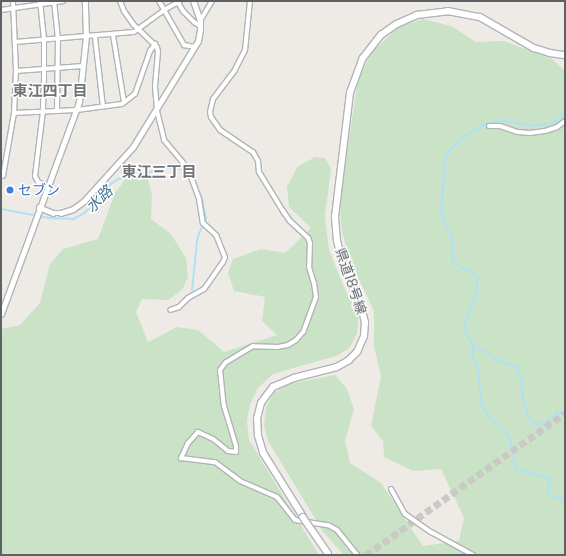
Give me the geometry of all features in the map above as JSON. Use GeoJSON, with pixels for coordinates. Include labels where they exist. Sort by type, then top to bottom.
{"type":"FeatureCollection","features":[{"type":"Feature","properties":{"kind":"main road","name":"県道18号線"},"geometry":{"type":"LineString","coordinates":[[329,554],[263,453],[258,436],[257,419],[262,403],[273,387],[294,378],[337,367],[352,357],[361,344],[365,329],[364,317],[344,268],[337,241],[335,209],[349,98],[360,63],[375,42],[397,24],[412,17],[429,13],[453,11],[474,15],[497,26],[534,48],[556,55],[565,55]]}},
{"type":"Feature","properties":{"kind":"street"},"geometry":{"type":"LineString","coordinates":[[3,176],[14,113],[16,71],[13,1]]}},
{"type":"Feature","properties":{"kind":"street"},"geometry":{"type":"LineString","coordinates":[[1,10],[40,3],[63,1]]}},
{"type":"Feature","properties":{"kind":"street"},"geometry":{"type":"LineString","coordinates":[[1,314],[38,209],[77,110],[81,92],[86,36],[85,1]]}},
{"type":"Feature","properties":{"kind":"street"},"geometry":{"type":"LineString","coordinates":[[120,1],[128,18],[155,44],[158,52],[155,87],[157,111],[164,140],[190,174],[199,199],[203,223],[216,235],[225,257],[204,289],[188,298],[179,307],[170,310]]}},
{"type":"Feature","properties":{"kind":"street"},"geometry":{"type":"LineString","coordinates":[[160,1],[184,45],[195,47]]}},
{"type":"Feature","properties":{"kind":"street"},"geometry":{"type":"LineString","coordinates":[[15,42],[86,36],[95,37],[134,32],[178,1],[183,11],[194,22],[200,23]]}},
{"type":"Feature","properties":{"kind":"street"},"geometry":{"type":"LineString","coordinates":[[38,209],[61,214],[79,205],[127,155],[157,111],[200,36],[200,23],[193,1]]}},
{"type":"Feature","properties":{"kind":"street"},"geometry":{"type":"LineString","coordinates":[[200,23],[212,1]]}},
{"type":"Feature","properties":{"kind":"street"},"geometry":{"type":"LineString","coordinates":[[250,1],[243,56],[235,70],[216,95],[212,104],[211,117],[220,130],[253,152],[258,161],[259,172],[290,222],[308,238],[310,243],[309,267],[314,283],[316,297],[303,332],[296,340],[288,345],[278,347],[253,346],[226,362],[220,370],[224,406],[236,446],[236,452],[228,451],[213,439],[198,432],[188,443],[181,458],[215,462],[240,481],[277,497],[295,520],[328,525],[337,530],[357,555]]}},
{"type":"Feature","properties":{"kind":"street"},"geometry":{"type":"LineString","coordinates":[[54,2],[58,38],[57,111]]}},
{"type":"Feature","properties":{"kind":"street"},"geometry":{"type":"LineString","coordinates":[[40,3],[44,40],[44,69],[42,111],[35,176],[38,182],[47,186]]}},
{"type":"Feature","properties":{"kind":"street"},"geometry":{"type":"LineString","coordinates":[[112,35],[124,102]]}},
{"type":"Feature","properties":{"kind":"street"},"geometry":{"type":"LineString","coordinates":[[95,37],[103,107]]}},
{"type":"Feature","properties":{"kind":"street"},"geometry":{"type":"LineString","coordinates":[[14,113],[77,110],[103,107],[124,102],[135,94],[150,51],[155,44]]}},
{"type":"Feature","properties":{"kind":"street"},"geometry":{"type":"LineString","coordinates":[[16,71],[83,66]]}},
{"type":"Feature","properties":{"kind":"street"},"geometry":{"type":"LineString","coordinates":[[489,126],[500,126],[518,132],[530,133],[545,131],[557,127],[565,121]]}},
{"type":"Feature","properties":{"kind":"street"},"geometry":{"type":"LineString","coordinates":[[391,489],[405,514],[431,532],[473,555]]}},
{"type":"Feature","properties":{"kind":"green space"},"geometry":{"type":"Polygon","coordinates":[[[423,19],[451,26],[476,42],[504,41],[552,59],[565,71],[565,555],[344,555],[324,533],[268,441],[264,425],[266,407],[274,393],[288,384],[335,375],[347,389],[354,409],[345,441],[350,463],[381,483],[423,546],[459,541],[464,518],[441,469],[413,471],[384,457],[383,441],[371,426],[381,376],[374,346],[374,311],[350,261],[341,227],[340,198],[358,79],[372,52],[400,26],[423,19]]]}},
{"type":"Feature","properties":{"kind":"green space"},"geometry":{"type":"Polygon","coordinates":[[[315,157],[325,158],[331,169],[325,216],[329,250],[344,287],[359,314],[357,334],[350,347],[339,355],[273,374],[258,388],[250,405],[247,421],[249,440],[319,555],[1,555],[1,329],[20,325],[40,303],[50,264],[63,249],[98,239],[115,193],[126,178],[136,176],[148,179],[152,195],[151,219],[171,234],[186,258],[188,277],[182,290],[168,300],[142,299],[136,312],[148,342],[177,327],[198,330],[224,352],[277,335],[262,321],[265,297],[234,291],[228,273],[233,259],[261,249],[285,253],[311,228],[289,207],[287,187],[297,167],[315,157]]]}},
{"type":"Feature","properties":{"kind":"waterway"},"geometry":{"type":"LineString","coordinates":[[565,113],[560,120],[546,125],[529,126],[501,121],[485,125],[466,136],[449,152],[445,162],[442,208],[444,221],[452,236],[453,260],[460,267],[473,272],[478,278],[477,295],[466,322],[465,330],[473,345],[473,357],[478,366],[482,405],[487,413],[506,432],[511,440],[514,461],[518,470],[551,478],[548,492],[553,497],[565,498]]}},
{"type":"Feature","properties":{"kind":"waterway","name":"水路"},"geometry":{"type":"LineString","coordinates":[[1,209],[49,218],[74,219],[85,213],[112,183],[119,179],[145,175],[155,170],[166,168],[186,169]]}},
{"type":"Feature","properties":{"kind":"waterway","name":"水路"},"geometry":{"type":"LineString","coordinates":[[191,172],[195,181]]}},
{"type":"Feature","properties":{"kind":"waterway","name":"水路"},"geometry":{"type":"LineString","coordinates":[[192,291],[197,241],[206,219],[202,199],[198,190]]}},
{"type":"Feature","properties":{"kind":"waterway"},"geometry":{"type":"LineString","coordinates":[[474,345],[494,358],[516,367],[522,378],[523,396],[528,415],[533,424],[543,424],[558,413],[565,415]]}},
{"type":"Feature","properties":{"kind":"tunnel"},"geometry":{"type":"LineString","coordinates":[[366,555],[565,413]]}},
{"type":"Feature","properties":{"kind":"place","name":"セブン"},"geometry":{"type":"Point","coordinates":[10,190]}},
{"type":"Feature","properties":{"kind":"district","name":"東江四丁目"},"geometry":{"type":"Point","coordinates":[50,91]}},
{"type":"Feature","properties":{"kind":"district","name":"東江三丁目"},"geometry":{"type":"Point","coordinates":[159,172]}}]}
